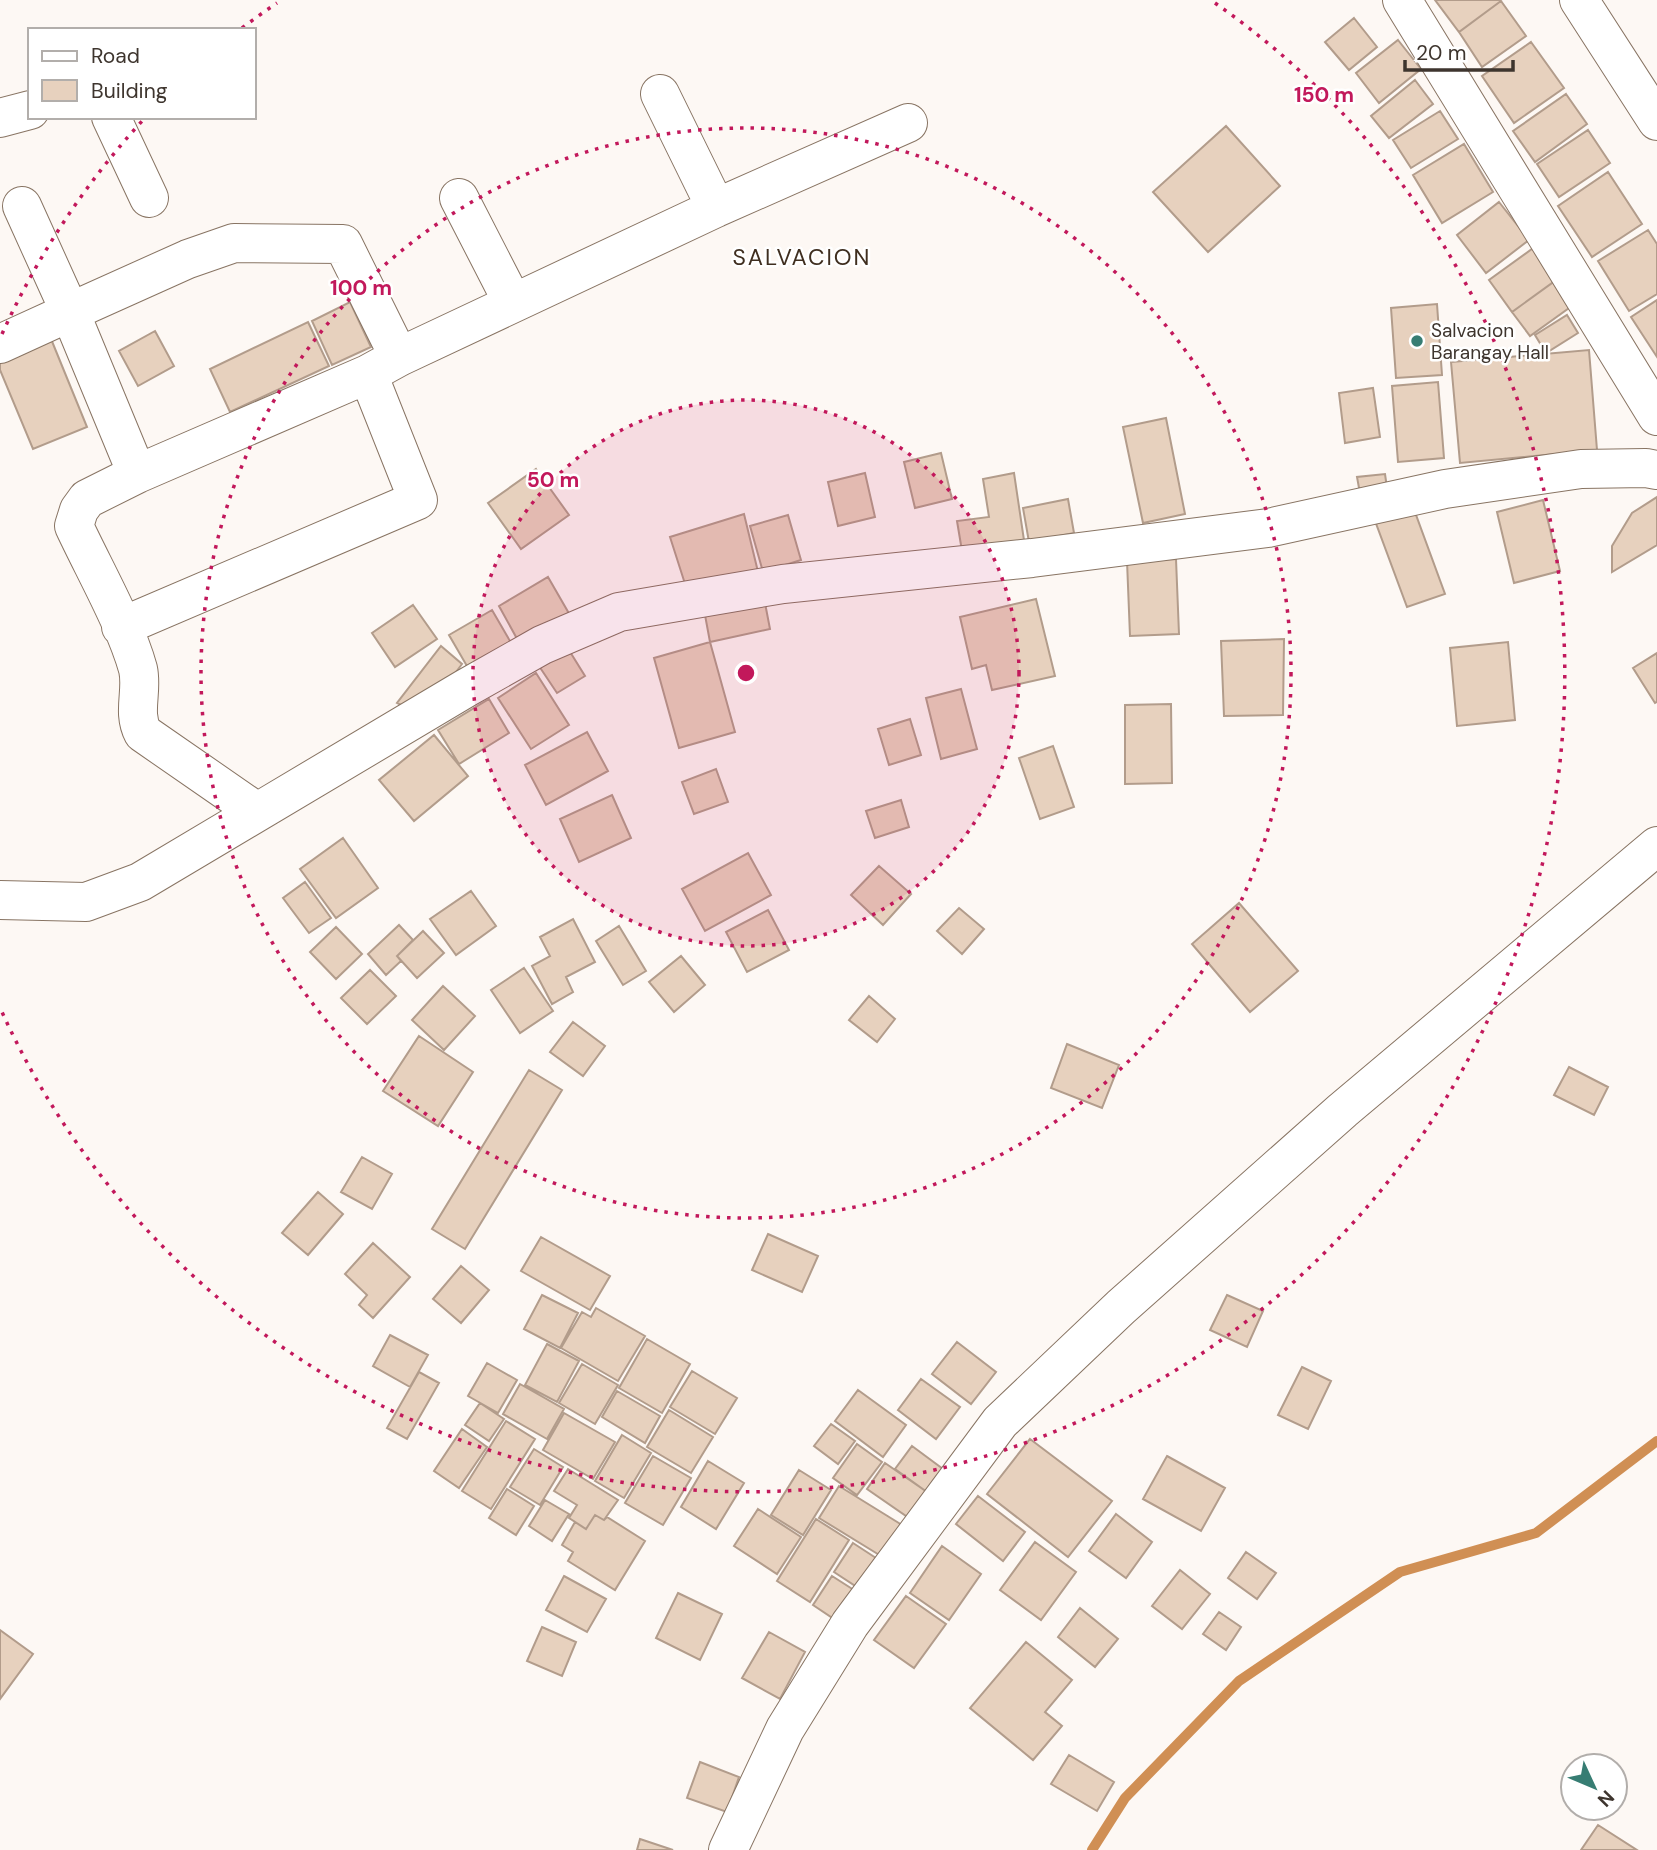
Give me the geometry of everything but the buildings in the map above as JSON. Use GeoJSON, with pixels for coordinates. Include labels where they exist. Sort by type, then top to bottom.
{"type":"FeatureCollection","features":[{"type":"Feature","properties":{"kind":"street"},"geometry":{"type":"LineString","coordinates":[[1402,0],[1657,416]]}},
{"type":"Feature","properties":{"kind":"street"},"geometry":{"type":"LineString","coordinates":[[1579,0],[1657,121]]}},
{"type":"Feature","properties":{"kind":"street"},"geometry":{"type":"LineString","coordinates":[[660,94],[716,208]]}},
{"type":"Feature","properties":{"kind":"street"},"geometry":{"type":"LineString","coordinates":[[0,118],[28,111]]}},
{"type":"Feature","properties":{"kind":"street"},"geometry":{"type":"LineString","coordinates":[[112,119],[149,198]]}},
{"type":"Feature","properties":{"kind":"street"},"geometry":{"type":"LineString","coordinates":[[257,812],[143,733],[137,721],[138,671],[121,627],[74,526],[79,510],[87,499],[137,474],[384,365],[716,208],[908,123]]}},
{"type":"Feature","properties":{"kind":"street"},"geometry":{"type":"LineString","coordinates":[[460,198],[513,303]]}},
{"type":"Feature","properties":{"kind":"street"},"geometry":{"type":"LineString","coordinates":[[22,206],[137,474]]}},
{"type":"Feature","properties":{"kind":"street"},"geometry":{"type":"LineString","coordinates":[[0,344],[188,259],[234,243],[343,244],[384,365],[418,500],[121,627]]}},
{"type":"Feature","properties":{"kind":"street"},"geometry":{"type":"LineString","coordinates":[[0,900],[86,902],[140,883],[542,645],[619,612],[783,584],[1032,558],[1268,528],[1445,489],[1581,468],[1657,470]]}},
{"type":"Feature","properties":{"kind":"street"},"geometry":{"type":"LineString","coordinates":[[728,1850],[785,1729],[850,1624],[1000,1422],[1121,1307],[1343,1110],[1657,846]]}},
{"type":"Feature","properties":{"kind":"waterway"},"geometry":{"type":"LineString","coordinates":[[1092,1850],[1125,1798],[1239,1681],[1400,1572],[1536,1533],[1657,1441]]}},
{"type":"Feature","properties":{"kind":"place","name":"Salvacion Barangay Hall"},"geometry":{"type":"Point","coordinates":[1417,341]}},
{"type":"Feature","properties":{"kind":"district","name":"SALVACION"},"geometry":{"type":"Point","coordinates":[802,257]}}]}
